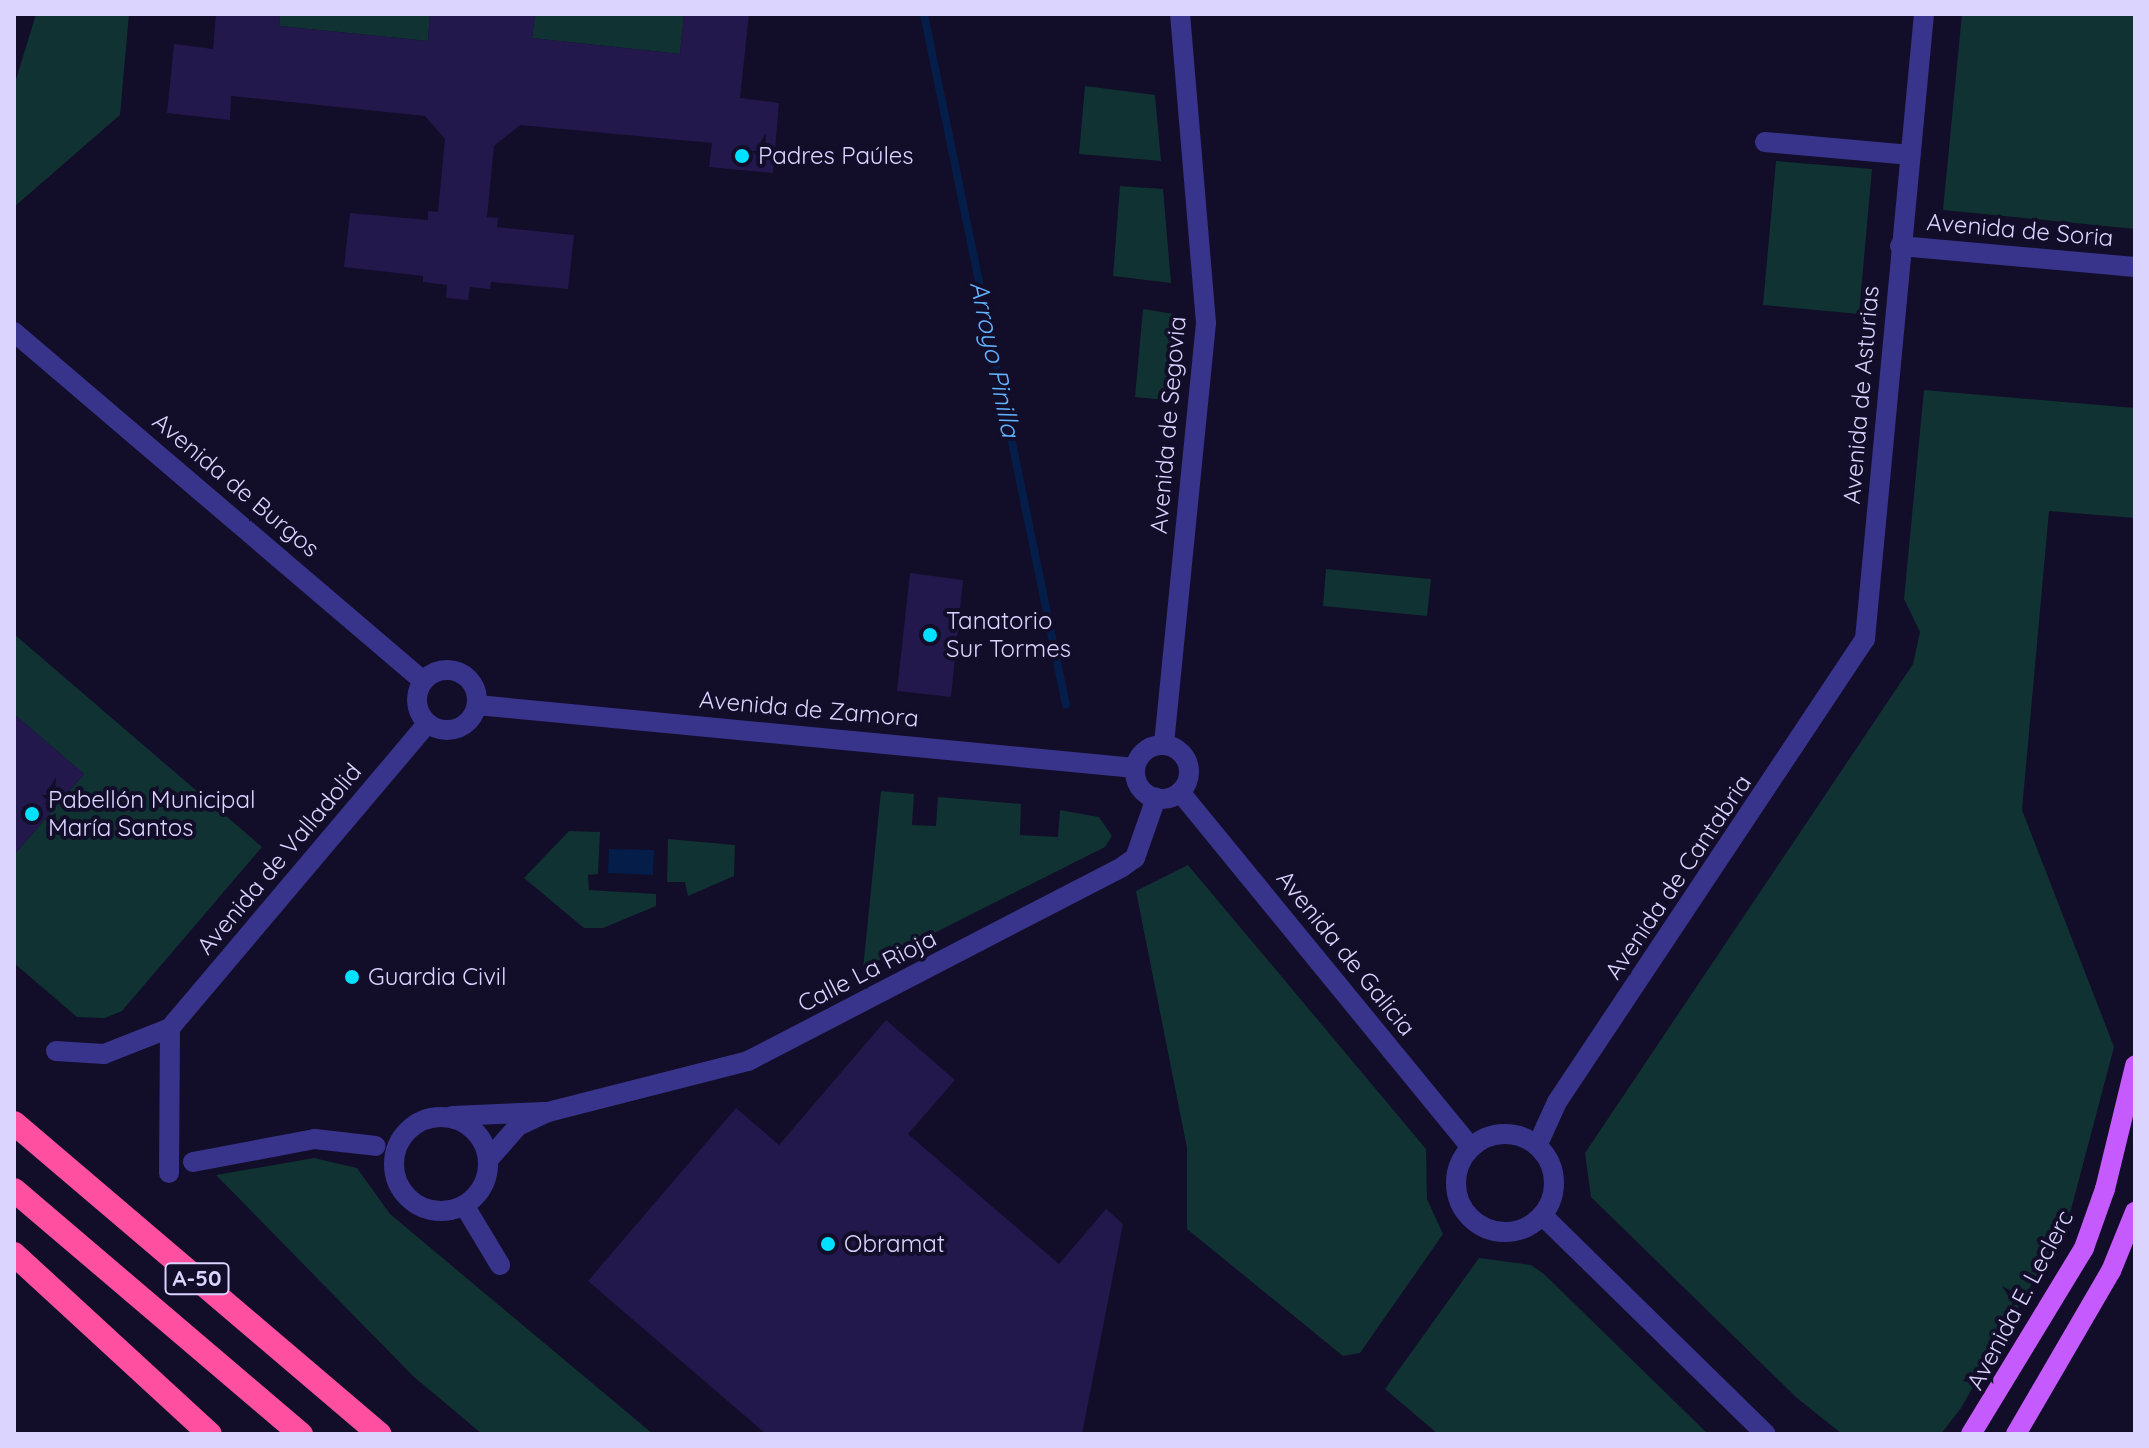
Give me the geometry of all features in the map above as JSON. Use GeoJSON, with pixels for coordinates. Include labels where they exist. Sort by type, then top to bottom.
{"type":"FeatureCollection","features":[{"type":"Feature","properties":{"kind":"highway","name":"A-50"},"geometry":{"type":"LineString","coordinates":[[14,1123],[380,1434]]}},
{"type":"Feature","properties":{"kind":"highway","name":"A-50"},"geometry":{"type":"LineString","coordinates":[[14,1190],[301,1434]]}},
{"type":"Feature","properties":{"kind":"highway"},"geometry":{"type":"LineString","coordinates":[[14,1254],[210,1434]]}},
{"type":"Feature","properties":{"kind":"main road","name":"Avenida E. Leclerc"},"geometry":{"type":"LineString","coordinates":[[1971,1434],[2084,1248],[2118,1139],[2135,1066]]}},
{"type":"Feature","properties":{"kind":"main road"},"geometry":{"type":"LineString","coordinates":[[2016,1434],[2111,1271],[2135,1212]]}},
{"type":"Feature","properties":{"kind":"street","name":"Avenida de Segovia"},"geometry":{"type":"LineString","coordinates":[[1164,744],[1206,323],[1180,14]]}},
{"type":"Feature","properties":{"kind":"street","name":"Avenida de Asturias"},"geometry":{"type":"LineString","coordinates":[[1865,639],[1924,14]]}},
{"type":"Feature","properties":{"kind":"street"},"geometry":{"type":"LineString","coordinates":[[1765,142],[1910,155]]}},
{"type":"Feature","properties":{"kind":"street","name":"Avenida de Soria"},"geometry":{"type":"LineString","coordinates":[[1900,246],[2135,267]]}},
{"type":"Feature","properties":{"kind":"street","name":"Avenida de Burgos"},"geometry":{"type":"LineString","coordinates":[[14,332],[423,681]]}},
{"type":"Feature","properties":{"kind":"street","name":"Avenida de Cantabria"},"geometry":{"type":"LineString","coordinates":[[1537,1146],[1557,1102],[1865,639]]}},
{"type":"Feature","properties":{"kind":"street"},"geometry":{"type":"LineString","coordinates":[[433,672],[460,672],[470,680],[477,705],[457,729],[427,724],[418,711],[423,681],[433,672]]}},
{"type":"Feature","properties":{"kind":"street","name":"Avenida de Zamora"},"geometry":{"type":"LineString","coordinates":[[477,705],[1135,768]]}},
{"type":"Feature","properties":{"kind":"street","name":"Avenida de Valladolid"},"geometry":{"type":"LineString","coordinates":[[56,1051],[104,1054],[170,1028],[427,724]]}},
{"type":"Feature","properties":{"kind":"street"},"geometry":{"type":"LineString","coordinates":[[1164,744],[1188,763],[1180,792],[1156,798],[1139,787],[1135,768],[1140,755],[1164,744]]}},
{"type":"Feature","properties":{"kind":"street","name":"Avenida de Galicia"},"geometry":{"type":"LineString","coordinates":[[1180,792],[1471,1147]]}},
{"type":"Feature","properties":{"kind":"street","name":"Calle La Rioja"},"geometry":{"type":"LineString","coordinates":[[488,1160],[518,1126],[548,1112],[748,1061],[1135,858],[1156,798]]}},
{"type":"Feature","properties":{"kind":"street"},"geometry":{"type":"LineString","coordinates":[[169,1173],[170,1028]]}},
{"type":"Feature","properties":{"kind":"street","name":"Calle La Rioja"},"geometry":{"type":"LineString","coordinates":[[444,1117],[548,1112]]}},
{"type":"Feature","properties":{"kind":"street"},"geometry":{"type":"LineString","coordinates":[[444,1117],[474,1130],[488,1160],[482,1186],[464,1205],[432,1210],[417,1205],[397,1181],[393,1165],[403,1136],[429,1118],[444,1117]]}},
{"type":"Feature","properties":{"kind":"street"},"geometry":{"type":"LineString","coordinates":[[1511,1135],[1537,1146],[1554,1187],[1542,1215],[1516,1231],[1474,1222],[1459,1201],[1455,1176],[1471,1147],[1511,1135]]}},
{"type":"Feature","properties":{"kind":"street"},"geometry":{"type":"LineString","coordinates":[[193,1162],[315,1139],[376,1146]]}},
{"type":"Feature","properties":{"kind":"street"},"geometry":{"type":"LineString","coordinates":[[464,1205],[500,1265]]}},
{"type":"Feature","properties":{"kind":"street"},"geometry":{"type":"LineString","coordinates":[[1542,1215],[1766,1434]]}},
{"type":"Feature","properties":{"kind":"green space"},"geometry":{"type":"Polygon","coordinates":[[[36,14],[129,14],[120,115],[14,207],[14,86],[36,14]]]}},
{"type":"Feature","properties":{"kind":"green space"},"geometry":{"type":"Polygon","coordinates":[[[280,14],[430,14],[428,41],[279,26],[280,14]]]}},
{"type":"Feature","properties":{"kind":"green space"},"geometry":{"type":"Polygon","coordinates":[[[535,14],[684,14],[680,54],[532,38],[535,14]]]}},
{"type":"Feature","properties":{"kind":"green space"},"geometry":{"type":"Polygon","coordinates":[[[1962,14],[2135,14],[2135,229],[1943,210],[1962,14]]]}},
{"type":"Feature","properties":{"kind":"green space"},"geometry":{"type":"Polygon","coordinates":[[[1085,86],[1155,95],[1161,161],[1079,154],[1085,86]]]}},
{"type":"Feature","properties":{"kind":"green space"},"geometry":{"type":"Polygon","coordinates":[[[1776,161],[1872,169],[1859,314],[1763,305],[1776,161]]]}},
{"type":"Feature","properties":{"kind":"green space"},"geometry":{"type":"Polygon","coordinates":[[[1120,186],[1163,189],[1171,283],[1113,276],[1120,186]]]}},
{"type":"Feature","properties":{"kind":"green space"},"geometry":{"type":"Polygon","coordinates":[[[1143,309],[1174,314],[1165,400],[1135,397],[1143,309]]]}},
{"type":"Feature","properties":{"kind":"green space"},"geometry":{"type":"Polygon","coordinates":[[[1924,390],[2135,408],[2135,518],[2049,511],[2022,810],[2114,1047],[2068,1221],[1961,1408],[1941,1434],[1842,1434],[1797,1398],[1591,1197],[1585,1153],[1913,664],[1920,632],[1904,599],[1924,390]]]}},
{"type":"Feature","properties":{"kind":"green space"},"geometry":{"type":"Polygon","coordinates":[[[1326,569],[1431,579],[1427,616],[1323,606],[1326,569]]]}},
{"type":"Feature","properties":{"kind":"green space"},"geometry":{"type":"Polygon","coordinates":[[[14,634],[262,847],[122,1011],[105,1018],[77,1017],[14,963],[14,855],[84,774],[14,714],[14,634]]]}},
{"type":"Feature","properties":{"kind":"green space"},"geometry":{"type":"Polygon","coordinates":[[[881,791],[914,794],[912,825],[936,826],[938,797],[1021,804],[1020,835],[1058,837],[1060,810],[1099,817],[1112,836],[1105,847],[863,969],[881,791]]]}},
{"type":"Feature","properties":{"kind":"green space"},"geometry":{"type":"Polygon","coordinates":[[[569,831],[600,832],[598,874],[588,875],[589,890],[656,894],[656,906],[603,928],[584,928],[524,878],[569,831]]]}},
{"type":"Feature","properties":{"kind":"green space"},"geometry":{"type":"Polygon","coordinates":[[[668,839],[735,845],[734,876],[688,896],[685,882],[667,882],[668,839]]]}},
{"type":"Feature","properties":{"kind":"green space"},"geometry":{"type":"Polygon","coordinates":[[[1188,865],[1426,1149],[1427,1199],[1443,1234],[1360,1353],[1343,1356],[1187,1229],[1187,1148],[1136,891],[1188,865]]]}},
{"type":"Feature","properties":{"kind":"green space"},"geometry":{"type":"Polygon","coordinates":[[[314,1158],[357,1168],[390,1214],[653,1434],[482,1434],[413,1376],[216,1175],[314,1158]]]}},
{"type":"Feature","properties":{"kind":"green space"},"geometry":{"type":"Polygon","coordinates":[[[1479,1258],[1531,1265],[1544,1274],[1708,1434],[1438,1434],[1385,1389],[1479,1258]]]}},
{"type":"Feature","properties":{"kind":"water"},"geometry":{"type":"Polygon","coordinates":[[[609,849],[654,850],[653,875],[608,873],[609,849]]]}},
{"type":"Feature","properties":{"kind":"building","name":"Padres Paúles"},"geometry":{"type":"Polygon","coordinates":[[[216,14],[280,14],[279,26],[428,41],[430,14],[535,14],[532,38],[680,54],[684,14],[749,14],[740,98],[779,103],[773,173],[709,167],[712,143],[520,125],[494,146],[487,217],[498,218],[497,227],[574,235],[568,289],[491,282],[490,289],[470,287],[468,300],[446,298],[447,285],[423,282],[423,276],[344,267],[350,213],[428,220],[428,211],[438,212],[445,139],[425,116],[231,96],[230,120],[167,113],[174,44],[213,49],[216,14]]]}},
{"type":"Feature","properties":{"kind":"building","name":"Tanatorio Sur Tormes"},"geometry":{"type":"Polygon","coordinates":[[[910,573],[963,580],[951,697],[897,691],[910,573]]]}},
{"type":"Feature","properties":{"kind":"building","name":"Pabellón Municipal María Santos"},"geometry":{"type":"Polygon","coordinates":[[[14,714],[84,774],[14,855],[14,714]]]}},
{"type":"Feature","properties":{"kind":"building","name":"Obramat"},"geometry":{"type":"Polygon","coordinates":[[[886,1020],[955,1080],[908,1134],[1059,1264],[1106,1209],[1123,1224],[1082,1434],[766,1434],[588,1281],[736,1108],[779,1145],[886,1020]]]}},
{"type":"Feature","properties":{"kind":"waterway","name":"Arroyo Pinilla"},"geometry":{"type":"LineString","coordinates":[[924,14],[1066,705]]}},
{"type":"Feature","properties":{"kind":"place","name":"Padres Paúles"},"geometry":{"type":"Point","coordinates":[742,156]}},
{"type":"Feature","properties":{"kind":"place","name":"Tanatorio Sur Tormes"},"geometry":{"type":"Point","coordinates":[930,635]}},
{"type":"Feature","properties":{"kind":"place","name":"Pabellón Municipal María Santos"},"geometry":{"type":"Point","coordinates":[32,814]}},
{"type":"Feature","properties":{"kind":"place","name":"Guardia Civil"},"geometry":{"type":"Point","coordinates":[352,977]}},
{"type":"Feature","properties":{"kind":"place","name":"Obramat"},"geometry":{"type":"Point","coordinates":[828,1244]}}]}
